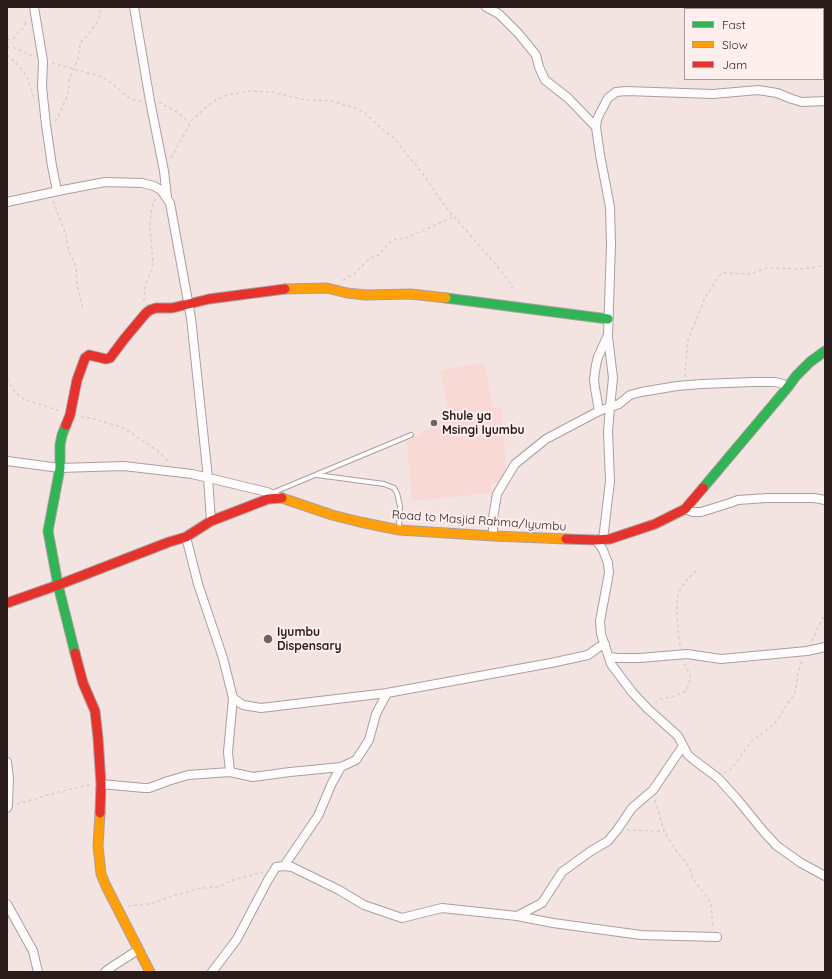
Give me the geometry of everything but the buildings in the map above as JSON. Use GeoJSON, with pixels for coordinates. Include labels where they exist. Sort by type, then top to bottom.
{"type":"FeatureCollection","features":[{"type":"Feature","properties":{"kind":"street"},"geometry":{"type":"LineString","coordinates":[[134,7],[164,171],[167,198]]}},
{"type":"Feature","properties":{"kind":"street"},"geometry":{"type":"LineString","coordinates":[[486,7],[498,14],[518,33],[536,55],[539,67],[545,80],[568,98],[596,127]]}},
{"type":"Feature","properties":{"kind":"street"},"geometry":{"type":"LineString","coordinates":[[35,10],[43,61],[42,87],[46,125],[57,192]]}},
{"type":"Feature","properties":{"kind":"street"},"geometry":{"type":"LineString","coordinates":[[825,101],[802,102],[777,93],[758,90],[713,94],[626,91],[616,92],[608,98],[599,115],[596,127],[610,207],[611,244],[608,335],[613,378],[608,432],[610,481],[600,540],[608,563],[609,573],[600,621],[601,634],[611,664],[632,692],[647,708],[674,731],[691,758],[718,778],[777,846],[800,862],[825,876]]}},
{"type":"Feature","properties":{"kind":"street"},"geometry":{"type":"LineString","coordinates":[[7,202],[105,182],[154,186],[161,190],[167,198],[170,203],[189,304],[208,478],[211,521]]}},
{"type":"Feature","properties":{"kind":"street"},"geometry":{"type":"LineString","coordinates":[[150,972],[101,874],[98,846],[101,784],[95,712],[79,670],[58,584],[48,532],[60,468],[60,445],[62,435],[70,415],[77,380],[85,358],[90,355],[110,358],[125,338],[150,310],[156,308],[172,308],[209,299],[286,289],[327,288],[347,293],[366,295],[411,294],[608,318]]}},
{"type":"Feature","properties":{"kind":"street"},"geometry":{"type":"LineString","coordinates":[[600,412],[594,388],[594,379],[598,357],[608,335]]}},
{"type":"Feature","properties":{"kind":"street","name":"Road to Masjid Rahma/Iyumbu"},"geometry":{"type":"LineString","coordinates":[[7,602],[186,537],[211,521],[268,499],[282,498],[332,515],[399,530],[493,536],[600,540],[610,539],[655,524],[686,509],[796,376],[810,362],[825,351]]}},
{"type":"Feature","properties":{"kind":"street"},"geometry":{"type":"LineString","coordinates":[[493,536],[493,518],[497,494],[514,464],[546,439],[618,404],[630,396],[684,385],[775,382],[788,387]]}},
{"type":"Feature","properties":{"kind":"street"},"geometry":{"type":"LineString","coordinates":[[7,461],[60,468],[124,466],[170,471],[192,474],[272,493],[282,498]]}},
{"type":"Feature","properties":{"kind":"street"},"geometry":{"type":"LineString","coordinates":[[686,509],[701,512],[724,506],[738,500],[767,498],[814,498],[825,500]]}},
{"type":"Feature","properties":{"kind":"street"},"geometry":{"type":"LineString","coordinates":[[186,537],[198,584],[223,658],[233,698],[228,752],[230,772]]}},
{"type":"Feature","properties":{"kind":"street"},"geometry":{"type":"LineString","coordinates":[[233,698],[243,705],[261,708],[387,693],[588,655],[605,644]]}},
{"type":"Feature","properties":{"kind":"street"},"geometry":{"type":"LineString","coordinates":[[609,657],[632,658],[687,654],[721,659],[807,651],[825,647]]}},
{"type":"Feature","properties":{"kind":"street"},"geometry":{"type":"LineString","coordinates":[[101,784],[149,788],[188,775],[230,772],[253,777],[341,767],[356,760],[368,740],[376,714],[387,693]]}},
{"type":"Feature","properties":{"kind":"street"},"geometry":{"type":"LineString","coordinates":[[517,916],[542,903],[562,872],[591,851],[608,841],[632,808],[653,790],[683,746]]}},
{"type":"Feature","properties":{"kind":"street"},"geometry":{"type":"LineString","coordinates":[[7,762],[10,778],[8,807]]}},
{"type":"Feature","properties":{"kind":"street"},"geometry":{"type":"LineString","coordinates":[[212,972],[237,940],[268,880],[318,816],[332,783],[341,767]]}},
{"type":"Feature","properties":{"kind":"street"},"geometry":{"type":"LineString","coordinates":[[280,866],[292,867],[339,890],[364,905],[402,918],[442,908],[517,916],[553,923],[641,935],[717,937]]}},
{"type":"Feature","properties":{"kind":"street"},"geometry":{"type":"LineString","coordinates":[[7,904],[33,951],[38,972]]}},
{"type":"Feature","properties":{"kind":"street"},"geometry":{"type":"LineString","coordinates":[[105,972],[138,950]]}},
{"type":"Feature","properties":{"kind":"lane"},"geometry":{"type":"LineString","coordinates":[[272,493],[411,435]]}},
{"type":"Feature","properties":{"kind":"lane"},"geometry":{"type":"LineString","coordinates":[[316,475],[384,484],[394,488],[397,493],[400,506],[399,530]]}},
{"type":"Feature","properties":{"kind":"path"},"geometry":{"type":"LineString","coordinates":[[46,125],[54,122],[58,117],[68,94],[69,81],[78,59],[80,42],[89,34],[97,22],[101,7]]}},
{"type":"Feature","properties":{"kind":"path"},"geometry":{"type":"LineString","coordinates":[[7,40],[14,38],[35,10]]}},
{"type":"Feature","properties":{"kind":"path"},"geometry":{"type":"LineString","coordinates":[[7,47],[12,47],[43,61],[102,77],[132,99],[136,101],[158,101],[177,112],[190,123]]}},
{"type":"Feature","properties":{"kind":"path"},"geometry":{"type":"LineString","coordinates":[[164,171],[190,123],[196,115],[212,102],[227,95],[252,91],[272,92],[306,100],[332,101],[365,113],[380,128],[395,139],[421,171],[444,205],[502,272],[513,289]]}},
{"type":"Feature","properties":{"kind":"path"},"geometry":{"type":"LineString","coordinates":[[146,313],[144,287],[153,263],[150,227],[151,212],[153,204],[161,190]]}},
{"type":"Feature","properties":{"kind":"path"},"geometry":{"type":"LineString","coordinates":[[327,288],[354,274],[369,259],[379,256],[392,240],[413,235],[454,216]]}},
{"type":"Feature","properties":{"kind":"path"},"geometry":{"type":"LineString","coordinates":[[684,385],[688,340],[701,306],[712,285],[721,274],[751,274],[768,268],[801,269],[825,265]]}},
{"type":"Feature","properties":{"kind":"path"},"geometry":{"type":"LineString","coordinates":[[7,379],[19,396],[26,400],[70,415],[91,418],[121,427],[158,451],[167,460],[170,466],[170,471]]}},
{"type":"Feature","properties":{"kind":"path"},"geometry":{"type":"LineString","coordinates":[[718,778],[729,771],[752,741],[771,726],[781,715],[795,694],[798,673],[803,659],[825,614]]}},
{"type":"Feature","properties":{"kind":"path"},"geometry":{"type":"LineString","coordinates":[[8,807],[75,788],[101,784]]}},
{"type":"Feature","properties":{"kind":"path"},"geometry":{"type":"LineString","coordinates":[[653,790],[664,831],[676,852],[690,869],[693,879],[711,904],[712,925],[717,937]]}},
{"type":"Feature","properties":{"kind":"path"},"geometry":{"type":"LineString","coordinates":[[617,830],[664,831]]}},
{"type":"Feature","properties":{"kind":"path"},"geometry":{"type":"LineString","coordinates":[[116,906],[140,906],[150,904],[175,895],[202,888],[221,886],[230,881],[280,866]]}},
{"type":"Feature","properties":{"kind":"shaded area"},"geometry":{"type":"Polygon","coordinates":[[[484,362],[493,407],[502,408],[507,482],[491,483],[492,493],[412,501],[407,441],[449,416],[440,371],[484,362]]]}},
{"type":"Feature","properties":{"kind":"traffic: fast"},"geometry":{"type":"LineString","coordinates":[[446,298],[608,319]]}},
{"type":"Feature","properties":{"kind":"traffic: fast"},"geometry":{"type":"LineString","coordinates":[[703,488],[796,376],[810,362],[825,351]]}},
{"type":"Feature","properties":{"kind":"traffic: fast"},"geometry":{"type":"LineString","coordinates":[[66,425],[60,445],[60,468],[48,531],[58,585],[75,653]]}},
{"type":"Feature","properties":{"kind":"traffic: slow"},"geometry":{"type":"LineString","coordinates":[[285,289],[327,288],[347,293],[366,295],[411,294],[446,298]]}},
{"type":"Feature","properties":{"kind":"traffic: slow"},"geometry":{"type":"LineString","coordinates":[[282,498],[332,515],[399,530],[566,539]]}},
{"type":"Feature","properties":{"kind":"traffic: slow"},"geometry":{"type":"LineString","coordinates":[[100,813],[98,846],[101,874],[150,972]]}},
{"type":"Feature","properties":{"kind":"traffic: jam"},"geometry":{"type":"LineString","coordinates":[[66,425],[70,415],[77,380],[85,358],[89,355],[106,359],[110,358],[125,338],[150,310],[156,308],[172,308],[209,299],[285,289]]}},
{"type":"Feature","properties":{"kind":"traffic: jam"},"geometry":{"type":"LineString","coordinates":[[566,539],[610,539],[655,524],[685,509],[703,488]]}},
{"type":"Feature","properties":{"kind":"traffic: jam"},"geometry":{"type":"LineString","coordinates":[[7,603],[186,537],[211,521],[268,499],[282,498]]}},
{"type":"Feature","properties":{"kind":"traffic: jam"},"geometry":{"type":"LineString","coordinates":[[75,653],[83,683],[95,711],[101,784],[100,813]]}},
{"type":"Feature","properties":{"kind":"place","name":"Shule ya Msingi Iyumbu"},"geometry":{"type":"Point","coordinates":[434,423]}},
{"type":"Feature","properties":{"kind":"place","name":"Iyumbu Dispensary"},"geometry":{"type":"Point","coordinates":[268,639]}}]}
